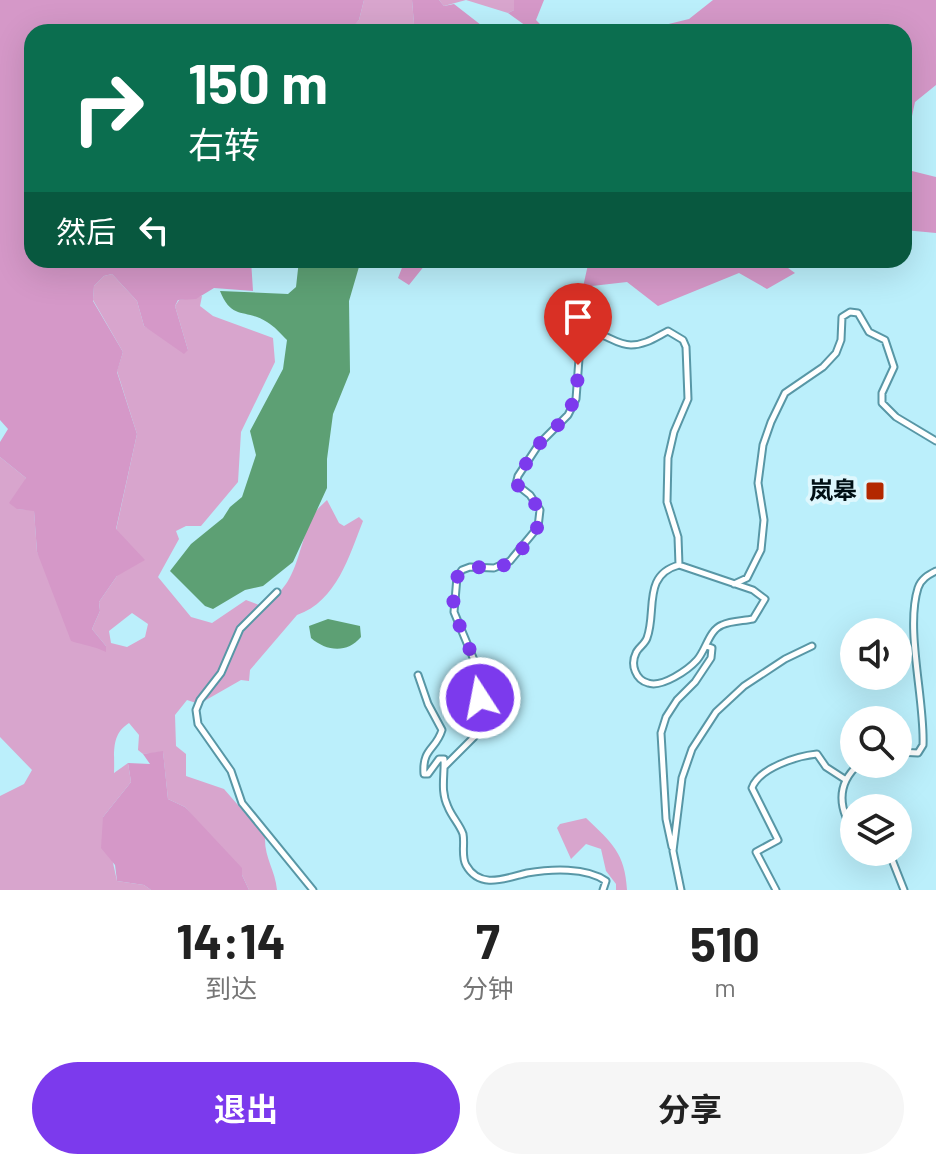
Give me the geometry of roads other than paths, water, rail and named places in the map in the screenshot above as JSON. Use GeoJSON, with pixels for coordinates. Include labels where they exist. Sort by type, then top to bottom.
{"type":"FeatureCollection","features":[{"type":"Feature","properties":{"kind":"street"},"geometry":{"type":"LineString","coordinates":[[734,584],[747,578],[761,550],[764,520],[758,483],[763,445],[771,422],[785,393],[823,367],[836,353],[841,340],[842,317],[850,312],[858,313],[866,329],[887,344],[894,367],[882,393],[882,403],[888,411],[936,441]]}},
{"type":"Feature","properties":{"kind":"street"},"geometry":{"type":"LineString","coordinates":[[445,766],[474,737],[482,715],[474,660],[454,612],[457,577],[462,570],[470,567],[494,568],[510,561],[538,527],[540,510],[530,495],[516,484],[539,444],[568,415],[576,399],[581,332],[598,332],[630,345],[646,343],[668,331],[683,340],[686,347],[688,399],[674,432],[668,458],[667,502],[678,537],[679,565]]}},
{"type":"Feature","properties":{"kind":"street"},"geometry":{"type":"LineString","coordinates":[[679,565],[753,590],[765,599],[753,619],[722,625],[712,634],[695,662],[663,683],[652,685],[644,682],[634,671],[636,653],[646,640],[658,579],[665,568],[679,565]]}},
{"type":"Feature","properties":{"kind":"street"},"geometry":{"type":"LineString","coordinates":[[912,753],[918,753],[923,742],[915,615],[921,583],[936,571]]}},
{"type":"Feature","properties":{"kind":"street"},"geometry":{"type":"LineString","coordinates":[[277,592],[240,629],[221,673],[196,710],[198,724],[231,771],[242,803],[313,890]]}},
{"type":"Feature","properties":{"kind":"street"},"geometry":{"type":"LineString","coordinates":[[681,890],[666,819],[661,733],[666,717],[677,700],[695,682],[711,658],[712,648],[706,646]]}},
{"type":"Feature","properties":{"kind":"street"},"geometry":{"type":"LineString","coordinates":[[673,851],[682,778],[692,749],[716,712],[744,686],[785,659],[812,646]]}},
{"type":"Feature","properties":{"kind":"street"},"geometry":{"type":"LineString","coordinates":[[418,675],[428,704],[442,730],[423,761],[424,774],[428,774],[439,759],[444,759],[442,782],[447,805],[462,831],[464,862],[474,875],[492,881],[508,880],[526,873],[565,870],[599,876],[606,881],[603,890]]}},
{"type":"Feature","properties":{"kind":"street"},"geometry":{"type":"LineString","coordinates":[[776,890],[756,852],[778,840],[752,788],[754,780],[786,760],[817,754],[826,767],[846,780],[844,794]]}},
{"type":"Feature","properties":{"kind":"street"},"geometry":{"type":"LineString","coordinates":[[896,866],[904,890]]}},
{"type":"Feature","properties":{"kind":"place","name":"岚皋"},"geometry":{"type":"Point","coordinates":[875,491]}}]}
